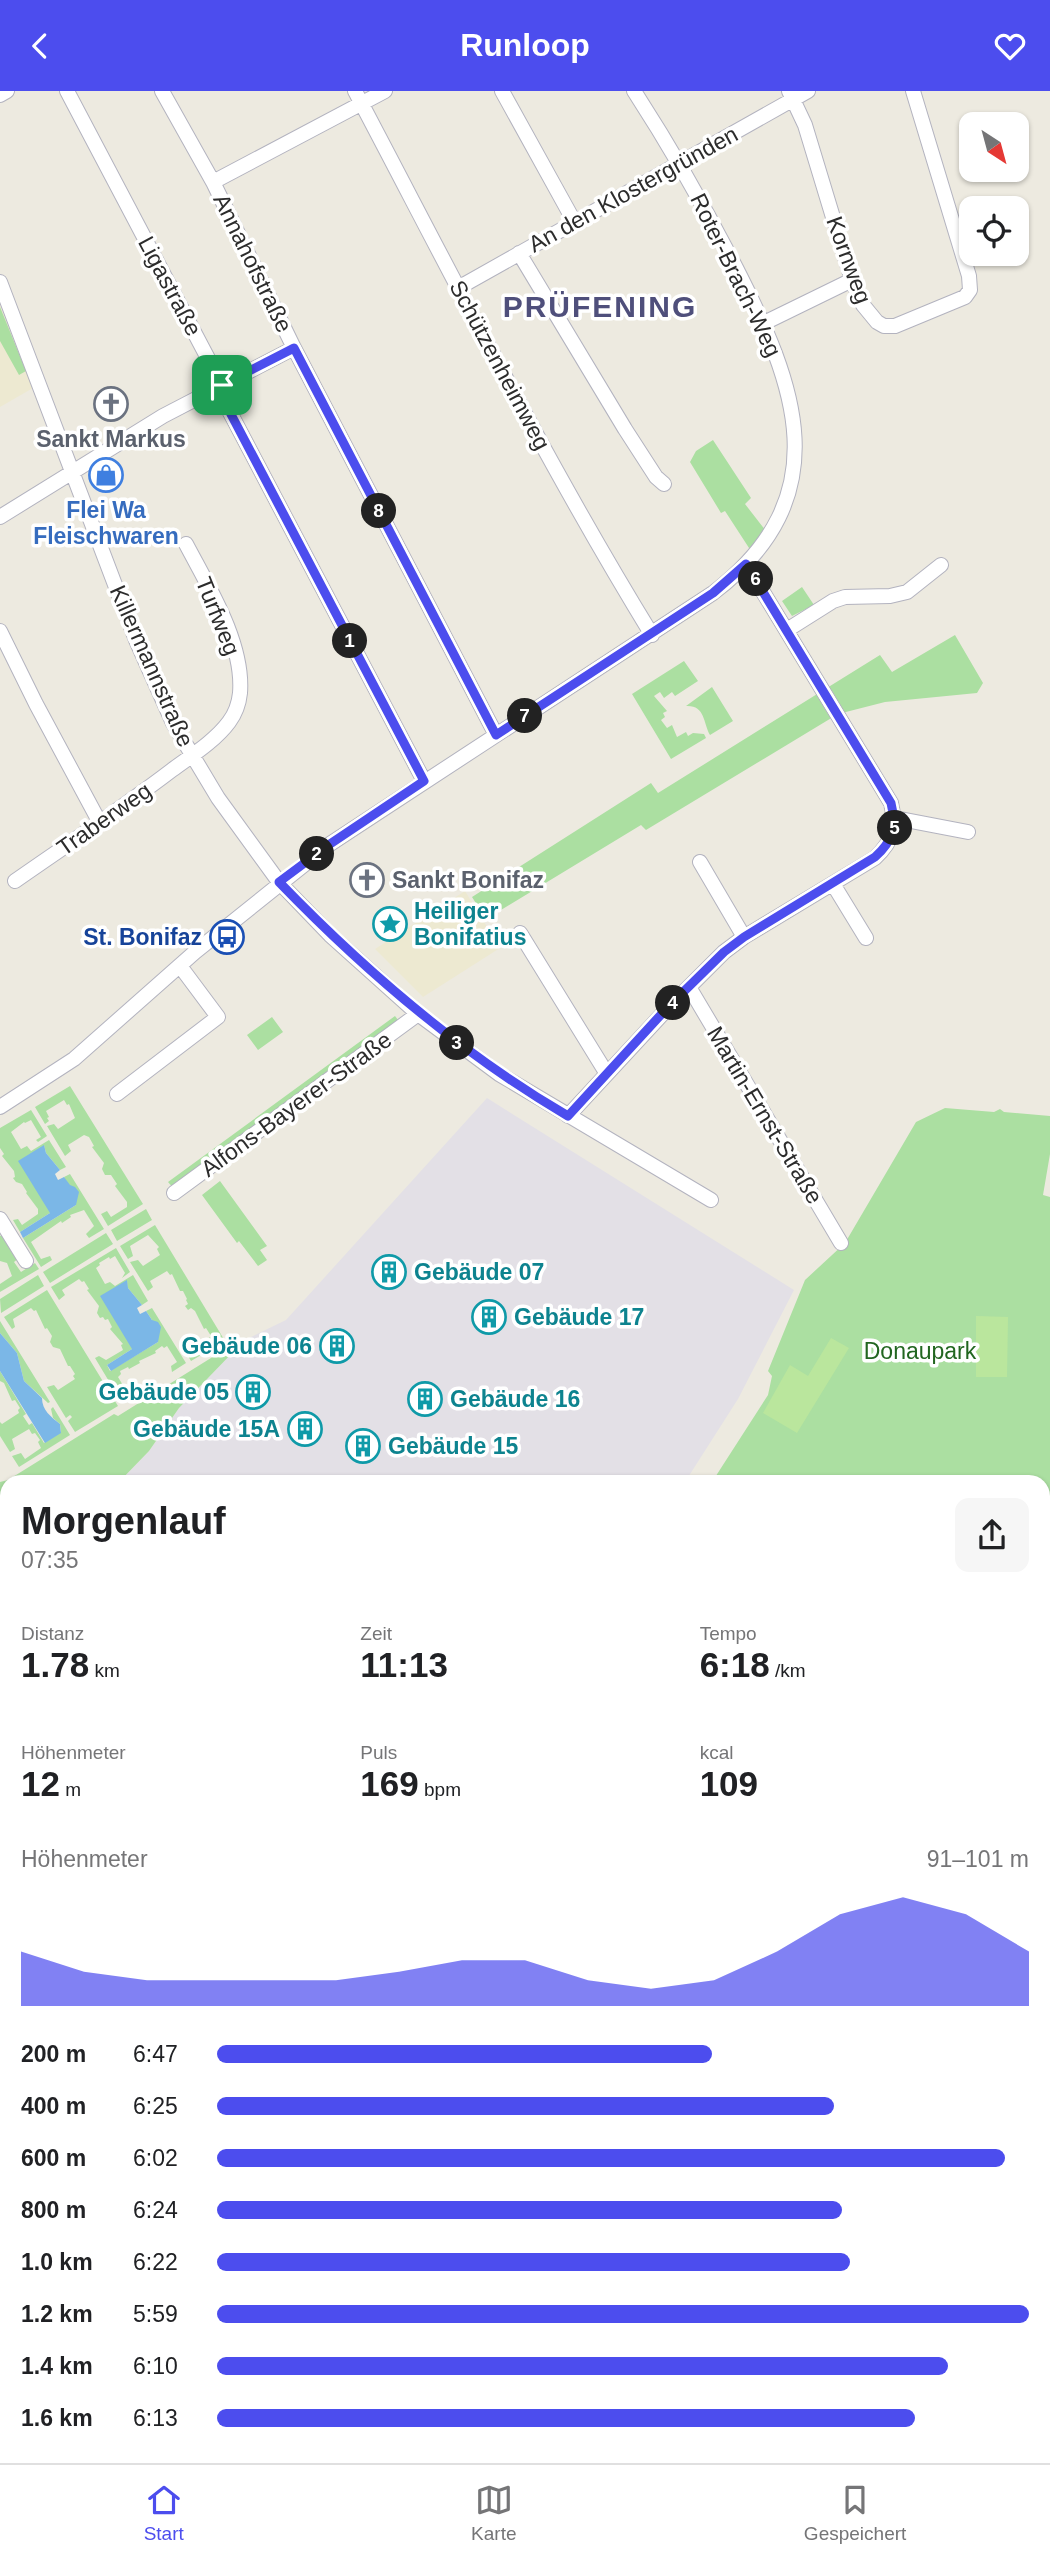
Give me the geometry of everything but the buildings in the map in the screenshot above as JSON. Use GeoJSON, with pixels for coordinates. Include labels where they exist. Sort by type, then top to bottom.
{"type":"FeatureCollection","features":[{"type":"Feature","properties":{"kind":"street"},"geometry":{"type":"LineString","coordinates":[[0,95],[7,91]]}},
{"type":"Feature","properties":{"kind":"street","name":"Ligastraße"},"geometry":{"type":"LineString","coordinates":[[67,91],[222,385],[224,401],[424,781]]}},
{"type":"Feature","properties":{"kind":"street","name":"Annahofstraße"},"geometry":{"type":"LineString","coordinates":[[162,91],[213,181],[294,348],[496,735]]}},
{"type":"Feature","properties":{"kind":"street"},"geometry":{"type":"LineString","coordinates":[[213,181],[358,98],[385,91]]}},
{"type":"Feature","properties":{"kind":"street"},"geometry":{"type":"LineString","coordinates":[[502,91],[575,223]]}},
{"type":"Feature","properties":{"kind":"street","name":"Roter-Brach-Weg"},"geometry":{"type":"LineString","coordinates":[[0,1107],[74,1059],[279,882],[330,844],[713,593],[762,546],[785,501],[791,478],[794,451],[792,404],[764,323],[679,163],[634,91]]}},
{"type":"Feature","properties":{"kind":"street","name":"An den Klostergründen"},"geometry":{"type":"LineString","coordinates":[[458,288],[679,163],[791,95],[808,91]]}},
{"type":"Feature","properties":{"kind":"street","name":"Kornweg"},"geometry":{"type":"LineString","coordinates":[[791,95],[804,125],[852,280],[863,305],[877,322],[884,326],[895,326],[965,297],[970,290],[969,276],[913,91]]}},
{"type":"Feature","properties":{"kind":"street","name":"Schützenheimweg"},"geometry":{"type":"LineString","coordinates":[[358,98],[458,288],[602,551],[652,635]]}},
{"type":"Feature","properties":{"kind":"street"},"geometry":{"type":"LineString","coordinates":[[519,253],[625,429],[664,485]]}},
{"type":"Feature","properties":{"kind":"street"},"geometry":{"type":"LineString","coordinates":[[764,323],[852,280]]}},
{"type":"Feature","properties":{"kind":"street","name":"Killermannstraße"},"geometry":{"type":"LineString","coordinates":[[0,282],[160,697],[191,755],[232,818],[279,882],[330,935],[418,1014],[499,1074],[711,1200]]}},
{"type":"Feature","properties":{"kind":"street"},"geometry":{"type":"LineString","coordinates":[[0,517],[163,416],[294,348]]}},
{"type":"Feature","properties":{"kind":"street","name":"Turfweg"},"geometry":{"type":"LineString","coordinates":[[186,544],[231,638],[240,676],[240,694],[229,723],[191,755]]}},
{"type":"Feature","properties":{"kind":"street"},"geometry":{"type":"LineString","coordinates":[[568,1116],[724,952],[884,849],[895,829],[891,803],[746,564]]}},
{"type":"Feature","properties":{"kind":"street"},"geometry":{"type":"LineString","coordinates":[[787,630],[833,601],[845,597],[890,596],[907,592],[942,565]]}},
{"type":"Feature","properties":{"kind":"street"},"geometry":{"type":"LineString","coordinates":[[0,631],[100,823]]}},
{"type":"Feature","properties":{"kind":"street","name":"Traberweg"},"geometry":{"type":"LineString","coordinates":[[15,881],[100,823],[191,755]]}},
{"type":"Feature","properties":{"kind":"street"},"geometry":{"type":"LineString","coordinates":[[895,818],[968,832]]}},
{"type":"Feature","properties":{"kind":"street"},"geometry":{"type":"LineString","coordinates":[[700,862],[744,937]]}},
{"type":"Feature","properties":{"kind":"street"},"geometry":{"type":"LineString","coordinates":[[833,884],[866,938]]}},
{"type":"Feature","properties":{"kind":"street"},"geometry":{"type":"LineString","coordinates":[[520,933],[607,1074]]}},
{"type":"Feature","properties":{"kind":"street"},"geometry":{"type":"LineString","coordinates":[[117,1094],[218,1017],[180,966]]}},
{"type":"Feature","properties":{"kind":"street","name":"Martin-Ernst-Straße"},"geometry":{"type":"LineString","coordinates":[[689,987],[841,1243]]}},
{"type":"Feature","properties":{"kind":"street","name":"Alfons-Bayerer-Straße"},"geometry":{"type":"LineString","coordinates":[[174,1193],[418,1014]]}},
{"type":"Feature","properties":{"kind":"street"},"geometry":{"type":"LineString","coordinates":[[0,1219],[26,1261]]}},
{"type":"Feature","properties":{"kind":"shaded area"},"geometry":{"type":"Polygon","coordinates":[[[0,305],[33,388],[0,407],[0,305]]]}},
{"type":"Feature","properties":{"kind":"shaded area"},"geometry":{"type":"Polygon","coordinates":[[[465,891],[500,948],[423,997],[375,949],[465,891]]]}},
{"type":"Feature","properties":{"kind":"shaded area"},"geometry":{"type":"Polygon","coordinates":[[[487,1098],[794,1290],[738,1399],[689,1475],[126,1475],[149,1451],[179,1408],[237,1348],[251,1337],[286,1320],[487,1098]]]}},
{"type":"Feature","properties":{"kind":"green space"},"geometry":{"type":"Polygon","coordinates":[[[0,307],[26,371],[19,375],[0,341],[0,307]]]}},
{"type":"Feature","properties":{"kind":"green space"},"geometry":{"type":"Polygon","coordinates":[[[713,440],[751,498],[745,504],[766,531],[751,551],[725,511],[721,513],[690,462],[696,451],[713,440]]]}},
{"type":"Feature","properties":{"kind":"green space"},"geometry":{"type":"Polygon","coordinates":[[[802,587],[814,605],[792,616],[782,601],[802,587]]]}},
{"type":"Feature","properties":{"kind":"green space"},"geometry":{"type":"Polygon","coordinates":[[[955,635],[983,683],[977,693],[885,702],[838,714],[646,830],[641,825],[486,919],[472,897],[651,783],[658,793],[880,655],[892,672],[955,635]]]}},
{"type":"Feature","properties":{"kind":"green space"},"geometry":{"type":"Polygon","coordinates":[[[684,661],[698,681],[675,696],[672,692],[664,698],[660,692],[654,696],[667,711],[663,713],[665,717],[661,720],[667,728],[672,725],[677,737],[686,732],[688,736],[693,733],[704,734],[706,738],[671,759],[632,694],[684,661]]]}},
{"type":"Feature","properties":{"kind":"green space"},"geometry":{"type":"Polygon","coordinates":[[[712,687],[733,721],[710,735],[700,711],[686,706],[712,687]]]}},
{"type":"Feature","properties":{"kind":"green space"},"geometry":{"type":"Polygon","coordinates":[[[395,1016],[401,1024],[175,1190],[168,1182],[395,1016]]]}},
{"type":"Feature","properties":{"kind":"green space"},"geometry":{"type":"Polygon","coordinates":[[[272,1017],[283,1032],[258,1050],[247,1035],[272,1017]]]}},
{"type":"Feature","properties":{"kind":"green space"},"geometry":{"type":"Polygon","coordinates":[[[70,1086],[143,1204],[108,1226],[101,1214],[107,1211],[111,1217],[127,1207],[127,1202],[115,1186],[117,1184],[111,1175],[105,1175],[102,1169],[104,1163],[92,1147],[94,1146],[89,1137],[84,1135],[68,1145],[71,1151],[65,1156],[47,1126],[54,1124],[58,1129],[75,1118],[69,1104],[64,1100],[46,1111],[49,1121],[45,1124],[35,1107],[70,1086]]]}},
{"type":"Feature","properties":{"kind":"green space","name":"Donaupark"},"geometry":{"type":"Polygon","coordinates":[[[945,1108],[994,1112],[1000,1109],[1004,1112],[1050,1116],[1050,1154],[1043,1195],[1050,1197],[1050,1475],[717,1475],[768,1395],[772,1376],[768,1371],[805,1280],[845,1243],[916,1122],[945,1108]]]}},
{"type":"Feature","properties":{"kind":"green space"},"geometry":{"type":"Polygon","coordinates":[[[31,1110],[47,1136],[38,1142],[36,1140],[41,1137],[31,1120],[24,1122],[11,1132],[21,1149],[27,1146],[31,1151],[49,1140],[66,1167],[60,1170],[46,1153],[44,1145],[50,1213],[20,1232],[13,1220],[18,1219],[22,1225],[38,1214],[38,1209],[22,1184],[13,1178],[14,1171],[2,1156],[4,1154],[0,1148],[0,1128],[31,1110]]]}},
{"type":"Feature","properties":{"kind":"green space"},"geometry":{"type":"Polygon","coordinates":[[[70,1174],[104,1229],[89,1238],[86,1234],[94,1226],[84,1210],[70,1215],[71,1217],[31,1242],[41,1259],[50,1256],[52,1260],[41,1267],[23,1238],[76,1205],[64,1177],[70,1174]]]}},
{"type":"Feature","properties":{"kind":"green space"},"geometry":{"type":"Polygon","coordinates":[[[220,1181],[267,1246],[260,1250],[267,1260],[258,1266],[239,1241],[237,1243],[202,1195],[220,1181]]]}},
{"type":"Feature","properties":{"kind":"green space"},"geometry":{"type":"Polygon","coordinates":[[[146,1209],[152,1220],[117,1241],[111,1230],[146,1209]]]}},
{"type":"Feature","properties":{"kind":"green space"},"geometry":{"type":"Polygon","coordinates":[[[155,1225],[225,1341],[191,1361],[184,1349],[190,1348],[194,1353],[211,1342],[211,1336],[206,1328],[204,1329],[195,1311],[191,1308],[188,1310],[185,1306],[188,1304],[187,1299],[172,1274],[167,1271],[150,1281],[153,1287],[148,1291],[130,1262],[138,1260],[143,1266],[160,1255],[157,1249],[159,1247],[148,1235],[130,1246],[133,1256],[128,1259],[120,1246],[155,1225]]]}},
{"type":"Feature","properties":{"kind":"green space"},"geometry":{"type":"Polygon","coordinates":[[[106,1233],[113,1244],[50,1283],[43,1272],[106,1233]]]}},
{"type":"Feature","properties":{"kind":"green space"},"geometry":{"type":"Polygon","coordinates":[[[4,1234],[19,1258],[14,1262],[21,1272],[35,1263],[39,1269],[0,1292],[0,1284],[12,1276],[7,1263],[0,1261],[0,1236],[4,1234]]]}},
{"type":"Feature","properties":{"kind":"green space"},"geometry":{"type":"Polygon","coordinates":[[[116,1248],[130,1272],[122,1278],[125,1273],[115,1256],[110,1259],[109,1257],[96,1268],[105,1284],[110,1282],[115,1286],[133,1275],[148,1301],[142,1305],[128,1288],[127,1280],[132,1349],[107,1365],[110,1371],[158,1342],[152,1320],[146,1311],[152,1308],[186,1363],[172,1372],[171,1366],[177,1362],[167,1346],[162,1346],[156,1353],[139,1361],[140,1363],[120,1371],[118,1377],[127,1392],[133,1392],[135,1395],[122,1403],[95,1358],[99,1356],[106,1360],[123,1350],[123,1344],[110,1329],[112,1327],[108,1319],[100,1318],[97,1313],[99,1306],[84,1281],[79,1279],[62,1290],[65,1295],[59,1300],[51,1287],[116,1248]]]}},
{"type":"Feature","properties":{"kind":"green space"},"geometry":{"type":"Polygon","coordinates":[[[38,1275],[44,1286],[1,1313],[0,1299],[38,1275]]]}},
{"type":"Feature","properties":{"kind":"green space"},"geometry":{"type":"Polygon","coordinates":[[[47,1290],[118,1406],[75,1432],[68,1421],[72,1417],[70,1415],[66,1418],[47,1387],[54,1385],[58,1390],[75,1379],[75,1374],[60,1349],[53,1347],[50,1342],[52,1336],[47,1328],[45,1329],[36,1310],[31,1308],[13,1319],[15,1327],[12,1329],[4,1317],[47,1290]]]}},
{"type":"Feature","properties":{"kind":"green space"},"geometry":{"type":"Polygon","coordinates":[[[976,1316],[1008,1317],[1007,1377],[976,1377],[976,1316]]]}},
{"type":"Feature","properties":{"kind":"green space"},"geometry":{"type":"Polygon","coordinates":[[[0,1321],[50,1402],[24,1381],[17,1353],[0,1333],[0,1321]]]}},
{"type":"Feature","properties":{"kind":"green space"},"geometry":{"type":"Polygon","coordinates":[[[831,1338],[849,1348],[797,1433],[763,1413],[790,1365],[808,1376],[831,1338]]]}},
{"type":"Feature","properties":{"kind":"green space"},"geometry":{"type":"Polygon","coordinates":[[[235,1343],[237,1348],[179,1408],[149,1451],[126,1475],[16,1475],[114,1414],[118,1416],[235,1343]]]}},
{"type":"Feature","properties":{"kind":"green space"},"geometry":{"type":"Polygon","coordinates":[[[0,1371],[26,1414],[23,1416],[29,1425],[32,1423],[44,1443],[61,1432],[60,1424],[53,1418],[53,1407],[70,1435],[19,1467],[12,1456],[21,1453],[25,1459],[41,1448],[38,1442],[40,1440],[29,1429],[12,1439],[15,1449],[10,1452],[0,1436],[0,1422],[2,1424],[19,1413],[20,1408],[15,1400],[12,1401],[4,1383],[0,1381],[0,1371]]]}},
{"type":"Feature","properties":{"kind":"water"},"geometry":{"type":"Polygon","coordinates":[[[44,1145],[46,1153],[60,1170],[55,1174],[58,1180],[64,1177],[79,1192],[76,1205],[23,1238],[20,1232],[50,1213],[18,1161],[44,1145]]]}},
{"type":"Feature","properties":{"kind":"water"},"geometry":{"type":"Polygon","coordinates":[[[127,1280],[128,1288],[142,1305],[137,1308],[140,1314],[146,1311],[161,1327],[158,1342],[111,1371],[107,1365],[132,1349],[100,1296],[127,1280]]]}},
{"type":"Feature","properties":{"kind":"water"},"geometry":{"type":"Polygon","coordinates":[[[0,1333],[17,1353],[24,1381],[42,1398],[45,1410],[60,1424],[61,1433],[45,1443],[0,1371],[0,1333]]]}},
{"type":"Feature","properties":{"kind":"place","name":"Sankt Markus"},"geometry":{"type":"Point","coordinates":[111,404]}},
{"type":"Feature","properties":{"kind":"place","name":"Flei Wa Fleischwaren"},"geometry":{"type":"Point","coordinates":[106,475]}},
{"type":"Feature","properties":{"kind":"place","name":"Sankt Bonifaz"},"geometry":{"type":"Point","coordinates":[367,880]}},
{"type":"Feature","properties":{"kind":"place","name":"Heiliger Bonifatius"},"geometry":{"type":"Point","coordinates":[390,924]}},
{"type":"Feature","properties":{"kind":"place","name":"St. Bonifaz"},"geometry":{"type":"Point","coordinates":[227,937]}},
{"type":"Feature","properties":{"kind":"place","name":"Gebäude 07"},"geometry":{"type":"Point","coordinates":[389,1272]}},
{"type":"Feature","properties":{"kind":"place","name":"Gebäude 17"},"geometry":{"type":"Point","coordinates":[489,1317]}},
{"type":"Feature","properties":{"kind":"place","name":"Gebäude 06"},"geometry":{"type":"Point","coordinates":[337,1346]}},
{"type":"Feature","properties":{"kind":"place","name":"Gebäude 05"},"geometry":{"type":"Point","coordinates":[253,1392]}},
{"type":"Feature","properties":{"kind":"place","name":"Gebäude 16"},"geometry":{"type":"Point","coordinates":[425,1399]}},
{"type":"Feature","properties":{"kind":"place","name":"Gebäude 15A"},"geometry":{"type":"Point","coordinates":[305,1429]}},
{"type":"Feature","properties":{"kind":"place","name":"Gebäude 15"},"geometry":{"type":"Point","coordinates":[363,1446]}},
{"type":"Feature","properties":{"kind":"district","name":"PRÜFENING"},"geometry":{"type":"Point","coordinates":[600,306]}},
{"type":"Feature","properties":{"kind":"route"},"geometry":{"type":"LineString","coordinates":[[294,348],[496,735],[652,635],[733,578],[746,564],[891,803],[895,829],[884,849],[724,952],[668,1007],[568,1116],[499,1074],[418,1014],[330,935],[279,882],[424,781],[224,401],[222,385],[294,348]]}}]}
